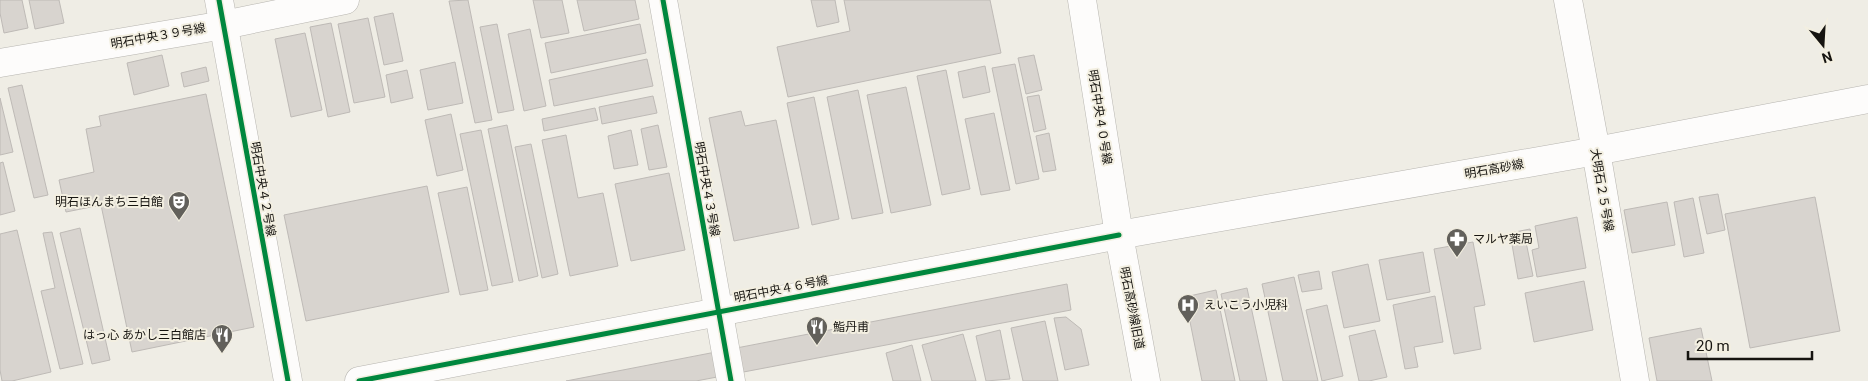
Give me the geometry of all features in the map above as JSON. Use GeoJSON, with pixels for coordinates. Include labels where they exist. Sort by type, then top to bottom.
{"type":"FeatureCollection","features":[{"type":"Feature","properties":{"kind":"street","name":"明石中央３９号線"},"geometry":{"type":"LineString","coordinates":[[0,63],[221,13],[345,0]]}},
{"type":"Feature","properties":{"kind":"street","name":"明石中央４３号線"},"geometry":{"type":"LineString","coordinates":[[663,0],[731,381]]}},
{"type":"Feature","properties":{"kind":"street","name":"明石中央４０号線"},"geometry":{"type":"LineString","coordinates":[[1082,0],[1119,235]]}},
{"type":"Feature","properties":{"kind":"street","name":"大明石２５号線"},"geometry":{"type":"LineString","coordinates":[[1568,0],[1635,381]]}},
{"type":"Feature","properties":{"kind":"street","name":"明石中央４２号線"},"geometry":{"type":"LineString","coordinates":[[221,13],[288,381]]}},
{"type":"Feature","properties":{"kind":"street","name":"明石高砂線"},"geometry":{"type":"LineString","coordinates":[[1119,235],[1596,151],[1868,99]]}},
{"type":"Feature","properties":{"kind":"street","name":"明石中央４６号線"},"geometry":{"type":"LineString","coordinates":[[359,381],[1119,235]]}},
{"type":"Feature","properties":{"kind":"street","name":"明石高砂線旧道"},"geometry":{"type":"LineString","coordinates":[[1119,235],[1146,381]]}},
{"type":"Feature","properties":{"kind":"building"},"geometry":{"type":"Polygon","coordinates":[[[0,0],[22,0],[28,28],[4,33],[0,13],[0,0]]]}},
{"type":"Feature","properties":{"kind":"building"},"geometry":{"type":"Polygon","coordinates":[[[29,0],[59,0],[64,23],[35,29],[29,0]]]}},
{"type":"Feature","properties":{"kind":"building"},"geometry":{"type":"Polygon","coordinates":[[[468,0],[492,120],[475,123],[449,1],[468,0]]]}},
{"type":"Feature","properties":{"kind":"building"},"geometry":{"type":"Polygon","coordinates":[[[533,0],[562,0],[569,33],[541,38],[533,0]]]}},
{"type":"Feature","properties":{"kind":"building"},"geometry":{"type":"Polygon","coordinates":[[[577,0],[635,0],[639,19],[584,31],[577,0]]]}},
{"type":"Feature","properties":{"kind":"building"},"geometry":{"type":"Polygon","coordinates":[[[811,0],[835,0],[839,22],[817,27],[811,0]]]}},
{"type":"Feature","properties":{"kind":"building"},"geometry":{"type":"Polygon","coordinates":[[[844,0],[990,0],[1001,53],[788,97],[777,47],[850,31],[844,0]]]}},
{"type":"Feature","properties":{"kind":"building"},"geometry":{"type":"Polygon","coordinates":[[[393,13],[403,61],[384,65],[374,17],[393,13]]]}},
{"type":"Feature","properties":{"kind":"building"},"geometry":{"type":"Polygon","coordinates":[[[368,18],[385,97],[354,103],[338,24],[368,18]]]}},
{"type":"Feature","properties":{"kind":"building"},"geometry":{"type":"Polygon","coordinates":[[[331,23],[350,112],[328,117],[310,27],[331,23]]]}},
{"type":"Feature","properties":{"kind":"building"},"geometry":{"type":"Polygon","coordinates":[[[497,24],[514,110],[498,113],[480,27],[497,24]]]}},
{"type":"Feature","properties":{"kind":"building"},"geometry":{"type":"Polygon","coordinates":[[[640,24],[646,53],[551,73],[545,43],[640,24]]]}},
{"type":"Feature","properties":{"kind":"building"},"geometry":{"type":"Polygon","coordinates":[[[530,29],[546,106],[524,111],[508,34],[530,29]]]}},
{"type":"Feature","properties":{"kind":"building"},"geometry":{"type":"Polygon","coordinates":[[[305,33],[322,110],[291,117],[275,39],[305,33]]]}},
{"type":"Feature","properties":{"kind":"building"},"geometry":{"type":"Polygon","coordinates":[[[162,55],[169,86],[134,95],[127,63],[162,55]]]}},
{"type":"Feature","properties":{"kind":"building"},"geometry":{"type":"Polygon","coordinates":[[[1034,55],[1042,90],[1026,94],[1018,58],[1034,55]]]}},
{"type":"Feature","properties":{"kind":"building"},"geometry":{"type":"Polygon","coordinates":[[[647,59],[653,86],[554,106],[549,80],[647,59]]]}},
{"type":"Feature","properties":{"kind":"building"},"geometry":{"type":"Polygon","coordinates":[[[455,62],[463,103],[428,110],[420,70],[455,62]]]}},
{"type":"Feature","properties":{"kind":"building"},"geometry":{"type":"Polygon","coordinates":[[[1015,64],[1039,179],[1016,184],[992,68],[1015,64]]]}},
{"type":"Feature","properties":{"kind":"building"},"geometry":{"type":"Polygon","coordinates":[[[985,66],[990,92],[963,98],[958,72],[985,66]]]}},
{"type":"Feature","properties":{"kind":"building"},"geometry":{"type":"Polygon","coordinates":[[[206,67],[209,81],[184,87],[181,73],[206,67]]]}},
{"type":"Feature","properties":{"kind":"building"},"geometry":{"type":"Polygon","coordinates":[[[407,70],[413,98],[391,103],[386,75],[407,70]]]}},
{"type":"Feature","properties":{"kind":"building"},"geometry":{"type":"Polygon","coordinates":[[[946,70],[970,189],[942,195],[917,76],[946,70]]]}},
{"type":"Feature","properties":{"kind":"building"},"geometry":{"type":"Polygon","coordinates":[[[22,85],[48,195],[34,198],[8,88],[22,85]]]}},
{"type":"Feature","properties":{"kind":"building"},"geometry":{"type":"Polygon","coordinates":[[[906,87],[931,205],[891,213],[867,95],[906,87]]]}},
{"type":"Feature","properties":{"kind":"building"},"geometry":{"type":"Polygon","coordinates":[[[858,90],[883,213],[852,219],[827,97],[858,90]]]}},
{"type":"Feature","properties":{"kind":"building"},"geometry":{"type":"Polygon","coordinates":[[[206,94],[254,327],[132,352],[101,205],[66,212],[59,180],[94,172],[86,129],[101,126],[99,116],[206,94]]]}},
{"type":"Feature","properties":{"kind":"building"},"geometry":{"type":"Polygon","coordinates":[[[1039,95],[1046,129],[1034,132],[1027,97],[1039,95]]]}},
{"type":"Feature","properties":{"kind":"building"},"geometry":{"type":"Polygon","coordinates":[[[653,96],[657,113],[602,124],[599,107],[653,96]]]}},
{"type":"Feature","properties":{"kind":"building"},"geometry":{"type":"Polygon","coordinates":[[[814,97],[839,219],[812,225],[787,103],[814,97]]]}},
{"type":"Feature","properties":{"kind":"building"},"geometry":{"type":"Polygon","coordinates":[[[0,98],[13,152],[0,155],[0,98]]]}},
{"type":"Feature","properties":{"kind":"building"},"geometry":{"type":"Polygon","coordinates":[[[595,108],[598,120],[544,131],[542,119],[595,108]]]}},
{"type":"Feature","properties":{"kind":"building"},"geometry":{"type":"Polygon","coordinates":[[[741,111],[745,126],[776,120],[799,228],[734,241],[709,118],[741,111]]]}},
{"type":"Feature","properties":{"kind":"building"},"geometry":{"type":"Polygon","coordinates":[[[994,113],[1010,190],[981,195],[965,119],[994,113]]]}},
{"type":"Feature","properties":{"kind":"building"},"geometry":{"type":"Polygon","coordinates":[[[451,114],[463,170],[437,176],[425,120],[451,114]]]}},
{"type":"Feature","properties":{"kind":"building"},"geometry":{"type":"Polygon","coordinates":[[[507,125],[538,276],[519,281],[488,129],[507,125]]]}},
{"type":"Feature","properties":{"kind":"building"},"geometry":{"type":"Polygon","coordinates":[[[658,125],[667,167],[649,170],[641,129],[658,125]]]}},
{"type":"Feature","properties":{"kind":"building"},"geometry":{"type":"Polygon","coordinates":[[[481,130],[513,282],[492,286],[460,134],[481,130]]]}},
{"type":"Feature","properties":{"kind":"building"},"geometry":{"type":"Polygon","coordinates":[[[631,130],[638,165],[614,169],[608,136],[631,130]]]}},
{"type":"Feature","properties":{"kind":"building"},"geometry":{"type":"Polygon","coordinates":[[[1049,133],[1056,170],[1043,172],[1036,136],[1049,133]]]}},
{"type":"Feature","properties":{"kind":"building"},"geometry":{"type":"Polygon","coordinates":[[[566,135],[578,198],[603,193],[618,266],[570,276],[542,140],[566,135]]]}},
{"type":"Feature","properties":{"kind":"building"},"geometry":{"type":"Polygon","coordinates":[[[531,144],[558,274],[542,278],[515,147],[531,144]]]}},
{"type":"Feature","properties":{"kind":"building"},"geometry":{"type":"Polygon","coordinates":[[[3,162],[15,211],[0,215],[0,163],[3,162]]]}},
{"type":"Feature","properties":{"kind":"building"},"geometry":{"type":"Polygon","coordinates":[[[669,173],[685,250],[631,261],[615,184],[669,173]]]}},
{"type":"Feature","properties":{"kind":"building"},"geometry":{"type":"Polygon","coordinates":[[[427,186],[449,292],[306,321],[284,215],[427,186]]]}},
{"type":"Feature","properties":{"kind":"building"},"geometry":{"type":"Polygon","coordinates":[[[467,187],[488,290],[460,295],[438,193],[467,187]]]}},
{"type":"Feature","properties":{"kind":"building"},"geometry":{"type":"Polygon","coordinates":[[[1718,194],[1725,230],[1707,234],[1699,197],[1718,194]]]}},
{"type":"Feature","properties":{"kind":"building"},"geometry":{"type":"Polygon","coordinates":[[[1815,197],[1840,331],[1750,348],[1725,214],[1815,197]]]}},
{"type":"Feature","properties":{"kind":"building"},"geometry":{"type":"Polygon","coordinates":[[[1693,198],[1704,253],[1684,257],[1674,202],[1693,198]]]}},
{"type":"Feature","properties":{"kind":"building"},"geometry":{"type":"Polygon","coordinates":[[[1667,202],[1675,245],[1632,253],[1624,210],[1667,202]]]}},
{"type":"Feature","properties":{"kind":"building"},"geometry":{"type":"Polygon","coordinates":[[[1577,217],[1586,268],[1537,277],[1532,250],[1539,248],[1535,226],[1577,217]]]}},
{"type":"Feature","properties":{"kind":"building"},"geometry":{"type":"Polygon","coordinates":[[[80,228],[110,360],[92,364],[60,233],[80,228]]]}},
{"type":"Feature","properties":{"kind":"building"},"geometry":{"type":"Polygon","coordinates":[[[1530,229],[1532,240],[1526,242],[1533,276],[1518,279],[1510,233],[1530,229]]]}},
{"type":"Feature","properties":{"kind":"building"},"geometry":{"type":"Polygon","coordinates":[[[17,230],[51,372],[12,381],[2,381],[0,370],[0,234],[17,230]]]}},
{"type":"Feature","properties":{"kind":"building"},"geometry":{"type":"Polygon","coordinates":[[[52,232],[83,364],[60,369],[41,291],[55,288],[43,233],[52,232]]]}},
{"type":"Feature","properties":{"kind":"building"},"geometry":{"type":"Polygon","coordinates":[[[1473,242],[1485,305],[1474,307],[1481,349],[1454,354],[1434,249],[1473,242]]]}},
{"type":"Feature","properties":{"kind":"building"},"geometry":{"type":"Polygon","coordinates":[[[1423,252],[1430,292],[1387,300],[1379,260],[1423,252]]]}},
{"type":"Feature","properties":{"kind":"building"},"geometry":{"type":"Polygon","coordinates":[[[1368,264],[1380,321],[1344,328],[1332,272],[1368,264]]]}},
{"type":"Feature","properties":{"kind":"building"},"geometry":{"type":"Polygon","coordinates":[[[1319,271],[1322,289],[1302,292],[1298,275],[1319,271]]]}},
{"type":"Feature","properties":{"kind":"building"},"geometry":{"type":"Polygon","coordinates":[[[1294,277],[1318,381],[1283,381],[1262,284],[1294,277]]]}},
{"type":"Feature","properties":{"kind":"building"},"geometry":{"type":"Polygon","coordinates":[[[1584,281],[1593,330],[1534,342],[1525,293],[1584,281]]]}},
{"type":"Feature","properties":{"kind":"building","name":"鮨丹甫"},"geometry":{"type":"Polygon","coordinates":[[[1067,284],[1071,310],[696,381],[566,381],[1067,284]]]}},
{"type":"Feature","properties":{"kind":"building"},"geometry":{"type":"Polygon","coordinates":[[[1247,288],[1267,381],[1240,381],[1221,294],[1247,288]]]}},
{"type":"Feature","properties":{"kind":"building"},"geometry":{"type":"Polygon","coordinates":[[[1216,290],[1235,381],[1202,381],[1185,297],[1216,290]]]}},
{"type":"Feature","properties":{"kind":"building"},"geometry":{"type":"Polygon","coordinates":[[[1435,296],[1443,342],[1414,347],[1418,367],[1405,369],[1393,305],[1435,296]]]}},
{"type":"Feature","properties":{"kind":"building"},"geometry":{"type":"Polygon","coordinates":[[[1327,305],[1343,376],[1322,381],[1306,310],[1327,305]]]}},
{"type":"Feature","properties":{"kind":"building"},"geometry":{"type":"Polygon","coordinates":[[[1066,317],[1081,329],[1089,365],[1065,370],[1054,318],[1066,317]]]}},
{"type":"Feature","properties":{"kind":"building"},"geometry":{"type":"Polygon","coordinates":[[[1045,321],[1058,381],[1023,381],[1011,328],[1045,321]]]}},
{"type":"Feature","properties":{"kind":"building"},"geometry":{"type":"Polygon","coordinates":[[[1701,328],[1712,381],[1657,381],[1649,338],[1701,328]]]}},
{"type":"Feature","properties":{"kind":"building"},"geometry":{"type":"Polygon","coordinates":[[[1000,330],[1010,379],[986,381],[976,336],[1000,330]]]}},
{"type":"Feature","properties":{"kind":"building"},"geometry":{"type":"Polygon","coordinates":[[[1375,330],[1387,377],[1359,381],[1349,336],[1375,330]]]}},
{"type":"Feature","properties":{"kind":"building"},"geometry":{"type":"Polygon","coordinates":[[[963,334],[976,381],[932,381],[922,345],[963,334]]]}},
{"type":"Feature","properties":{"kind":"building"},"geometry":{"type":"Polygon","coordinates":[[[912,345],[921,381],[893,381],[886,353],[912,345]]]}},
{"type":"Feature","properties":{"kind":"cycle path"},"geometry":{"type":"LineString","coordinates":[[219,0],[288,381]]}},
{"type":"Feature","properties":{"kind":"cycle path"},"geometry":{"type":"LineString","coordinates":[[663,0],[731,381]]}},
{"type":"Feature","properties":{"kind":"cycle path"},"geometry":{"type":"LineString","coordinates":[[359,381],[1119,235]]}},
{"type":"Feature","properties":{"kind":"place","name":"明石ほんまち三白館"},"geometry":{"type":"Point","coordinates":[179,221]}},
{"type":"Feature","properties":{"kind":"place","name":"マルヤ薬局"},"geometry":{"type":"Point","coordinates":[1457,258]}},
{"type":"Feature","properties":{"kind":"place","name":"えいこう小児科"},"geometry":{"type":"Point","coordinates":[1188,324]}},
{"type":"Feature","properties":{"kind":"place","name":"鮨丹甫"},"geometry":{"type":"Point","coordinates":[817,346]}},
{"type":"Feature","properties":{"kind":"place","name":"はっ心 あかし三白館店"},"geometry":{"type":"Point","coordinates":[222,354]}}]}
